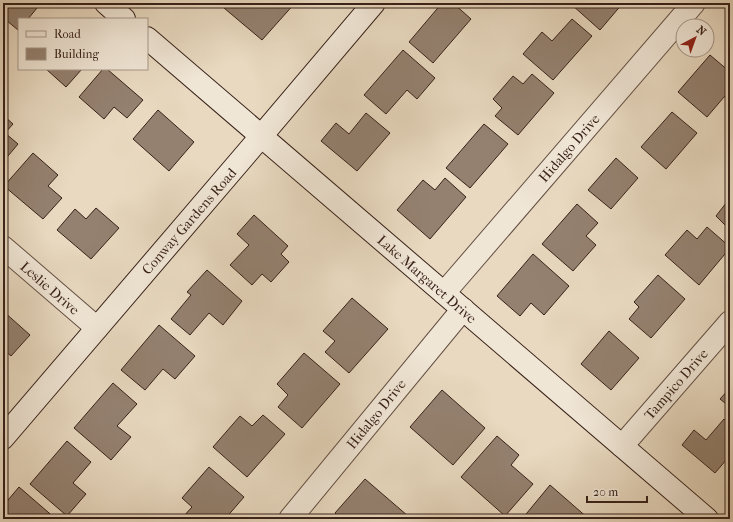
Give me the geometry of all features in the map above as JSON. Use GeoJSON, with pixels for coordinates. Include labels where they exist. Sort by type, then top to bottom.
{"type":"FeatureCollection","features":[{"type":"Feature","properties":{"kind":"street"},"geometry":{"type":"LineString","coordinates":[[106,3],[123,18]]}},
{"type":"Feature","properties":{"kind":"street","name":"Conway Gardens Road"},"geometry":{"type":"LineString","coordinates":[[3,438],[374,3]]}},
{"type":"Feature","properties":{"kind":"street","name":"Hidalgo Drive"},"geometry":{"type":"LineString","coordinates":[[444,292],[694,3]]}},
{"type":"Feature","properties":{"kind":"street","name":"Lake Margaret Drive"},"geometry":{"type":"LineString","coordinates":[[148,39],[707,519]]}},
{"type":"Feature","properties":{"kind":"street","name":"Leslie Drive"},"geometry":{"type":"LineString","coordinates":[[3,247],[97,328]]}},
{"type":"Feature","properties":{"kind":"street","name":"Hidalgo Drive"},"geometry":{"type":"LineString","coordinates":[[290,519],[463,309]]}},
{"type":"Feature","properties":{"kind":"street","name":"Tampico Drive"},"geometry":{"type":"LineString","coordinates":[[622,446],[730,322]]}},
{"type":"Feature","properties":{"kind":"building"},"geometry":{"type":"Polygon","coordinates":[[[3,3],[31,3],[37,8],[29,18],[18,18],[18,30],[6,20],[3,24],[3,3]]]}},
{"type":"Feature","properties":{"kind":"building"},"geometry":{"type":"Polygon","coordinates":[[[226,3],[295,3],[262,40],[224,8],[227,5],[226,3]]]}},
{"type":"Feature","properties":{"kind":"building"},"geometry":{"type":"Polygon","coordinates":[[[442,3],[453,3],[471,19],[433,63],[409,42],[442,3]]]}},
{"type":"Feature","properties":{"kind":"building"},"geometry":{"type":"Polygon","coordinates":[[[574,3],[623,3],[600,30],[572,5],[574,3]]]}},
{"type":"Feature","properties":{"kind":"building"},"geometry":{"type":"Polygon","coordinates":[[[572,19],[592,36],[553,80],[523,54],[542,32],[552,41],[572,19]]]}},
{"type":"Feature","properties":{"kind":"building"},"geometry":{"type":"Polygon","coordinates":[[[403,50],[435,78],[417,99],[407,90],[386,114],[364,95],[403,50]]]}},
{"type":"Feature","properties":{"kind":"building"},"geometry":{"type":"Polygon","coordinates":[[[707,58],[714,58],[730,72],[730,90],[707,117],[678,92],[707,58]]]}},
{"type":"Feature","properties":{"kind":"building"},"geometry":{"type":"Polygon","coordinates":[[[47,70],[81,70],[66,87],[47,70]]]}},
{"type":"Feature","properties":{"kind":"building"},"geometry":{"type":"Polygon","coordinates":[[[102,70],[108,70],[143,100],[127,118],[114,107],[104,119],[79,97],[102,70]]]}},
{"type":"Feature","properties":{"kind":"building"},"geometry":{"type":"Polygon","coordinates":[[[532,74],[554,93],[518,135],[495,116],[502,108],[493,99],[513,76],[523,84],[532,74]]]}},
{"type":"Feature","properties":{"kind":"building"},"geometry":{"type":"Polygon","coordinates":[[[158,110],[194,142],[169,171],[133,139],[158,110]]]}},
{"type":"Feature","properties":{"kind":"building"},"geometry":{"type":"Polygon","coordinates":[[[672,112],[697,133],[666,169],[641,147],[672,112]]]}},
{"type":"Feature","properties":{"kind":"building"},"geometry":{"type":"Polygon","coordinates":[[[366,113],[390,133],[357,171],[321,141],[336,123],[349,134],[366,113]]]}},
{"type":"Feature","properties":{"kind":"building"},"geometry":{"type":"Polygon","coordinates":[[[3,115],[13,124],[5,133],[18,144],[3,162],[3,115]]]}},
{"type":"Feature","properties":{"kind":"building"},"geometry":{"type":"Polygon","coordinates":[[[484,124],[508,144],[470,188],[446,168],[484,124]]]}},
{"type":"Feature","properties":{"kind":"building"},"geometry":{"type":"Polygon","coordinates":[[[33,153],[58,175],[48,186],[62,198],[43,219],[4,186],[33,153]]]}},
{"type":"Feature","properties":{"kind":"building"},"geometry":{"type":"Polygon","coordinates":[[[616,158],[638,178],[611,209],[588,190],[616,158]]]}},
{"type":"Feature","properties":{"kind":"building"},"geometry":{"type":"Polygon","coordinates":[[[445,178],[466,197],[430,239],[397,210],[423,180],[435,190],[445,178]]]}},
{"type":"Feature","properties":{"kind":"building"},"geometry":{"type":"Polygon","coordinates":[[[730,198],[730,230],[716,216],[730,198]]]}},
{"type":"Feature","properties":{"kind":"building"},"geometry":{"type":"Polygon","coordinates":[[[577,204],[598,223],[586,236],[596,245],[573,271],[542,244],[577,204]]]}},
{"type":"Feature","properties":{"kind":"building"},"geometry":{"type":"Polygon","coordinates":[[[96,208],[119,228],[91,259],[57,230],[75,209],[86,219],[96,208]]]}},
{"type":"Feature","properties":{"kind":"building"},"geometry":{"type":"Polygon","coordinates":[[[254,215],[288,246],[281,254],[289,262],[271,282],[262,274],[252,285],[230,265],[249,245],[237,234],[254,215]]]}},
{"type":"Feature","properties":{"kind":"building"},"geometry":{"type":"Polygon","coordinates":[[[707,227],[730,248],[699,285],[665,255],[687,230],[697,239],[707,227]]]}},
{"type":"Feature","properties":{"kind":"building"},"geometry":{"type":"Polygon","coordinates":[[[533,254],[569,286],[544,315],[531,303],[520,316],[497,296],[533,254]]]}},
{"type":"Feature","properties":{"kind":"building"},"geometry":{"type":"Polygon","coordinates":[[[207,270],[242,301],[223,325],[209,313],[190,335],[171,319],[191,295],[187,292],[207,270]]]}},
{"type":"Feature","properties":{"kind":"building"},"geometry":{"type":"Polygon","coordinates":[[[658,275],[685,299],[651,338],[629,319],[639,307],[634,302],[658,275]]]}},
{"type":"Feature","properties":{"kind":"building"},"geometry":{"type":"Polygon","coordinates":[[[352,298],[388,329],[349,373],[325,352],[335,341],[323,331],[352,298]]]}},
{"type":"Feature","properties":{"kind":"building"},"geometry":{"type":"Polygon","coordinates":[[[3,311],[30,335],[11,356],[3,349],[3,311]]]}},
{"type":"Feature","properties":{"kind":"building"},"geometry":{"type":"Polygon","coordinates":[[[159,325],[195,356],[175,379],[163,369],[145,390],[121,370],[159,325]]]}},
{"type":"Feature","properties":{"kind":"building"},"geometry":{"type":"Polygon","coordinates":[[[609,331],[639,358],[611,390],[581,364],[609,331]]]}},
{"type":"Feature","properties":{"kind":"building"},"geometry":{"type":"Polygon","coordinates":[[[304,353],[340,384],[302,428],[278,407],[288,395],[277,384],[304,353]]]}},
{"type":"Feature","properties":{"kind":"building"},"geometry":{"type":"Polygon","coordinates":[[[113,383],[137,404],[117,426],[131,437],[111,460],[74,428],[113,383]]]}},
{"type":"Feature","properties":{"kind":"building"},"geometry":{"type":"Polygon","coordinates":[[[730,388],[730,407],[720,399],[730,388]]]}},
{"type":"Feature","properties":{"kind":"building"},"geometry":{"type":"Polygon","coordinates":[[[442,390],[485,428],[453,465],[410,427],[442,390]]]}},
{"type":"Feature","properties":{"kind":"building"},"geometry":{"type":"Polygon","coordinates":[[[263,415],[285,434],[247,477],[213,447],[240,416],[252,426],[263,415]]]}},
{"type":"Feature","properties":{"kind":"building"},"geometry":{"type":"Polygon","coordinates":[[[724,419],[730,425],[730,461],[727,459],[715,473],[682,445],[694,430],[706,440],[724,419]]]}},
{"type":"Feature","properties":{"kind":"building"},"geometry":{"type":"Polygon","coordinates":[[[497,436],[519,455],[511,465],[533,484],[505,516],[461,477],[497,436]]]}},
{"type":"Feature","properties":{"kind":"building"},"geometry":{"type":"Polygon","coordinates":[[[67,441],[91,462],[73,483],[86,494],[67,516],[30,484],[67,441]]]}},
{"type":"Feature","properties":{"kind":"building"},"geometry":{"type":"Polygon","coordinates":[[[209,467],[244,497],[225,519],[183,519],[182,518],[192,507],[182,498],[209,467]]]}},
{"type":"Feature","properties":{"kind":"building"},"geometry":{"type":"Polygon","coordinates":[[[365,479],[408,516],[406,519],[342,519],[335,513],[365,479]]]}},
{"type":"Feature","properties":{"kind":"building"},"geometry":{"type":"Polygon","coordinates":[[[550,485],[589,519],[522,519],[550,485]]]}},
{"type":"Feature","properties":{"kind":"building"},"geometry":{"type":"Polygon","coordinates":[[[19,487],[56,519],[6,519],[3,516],[3,506],[19,487]]]}}]}
